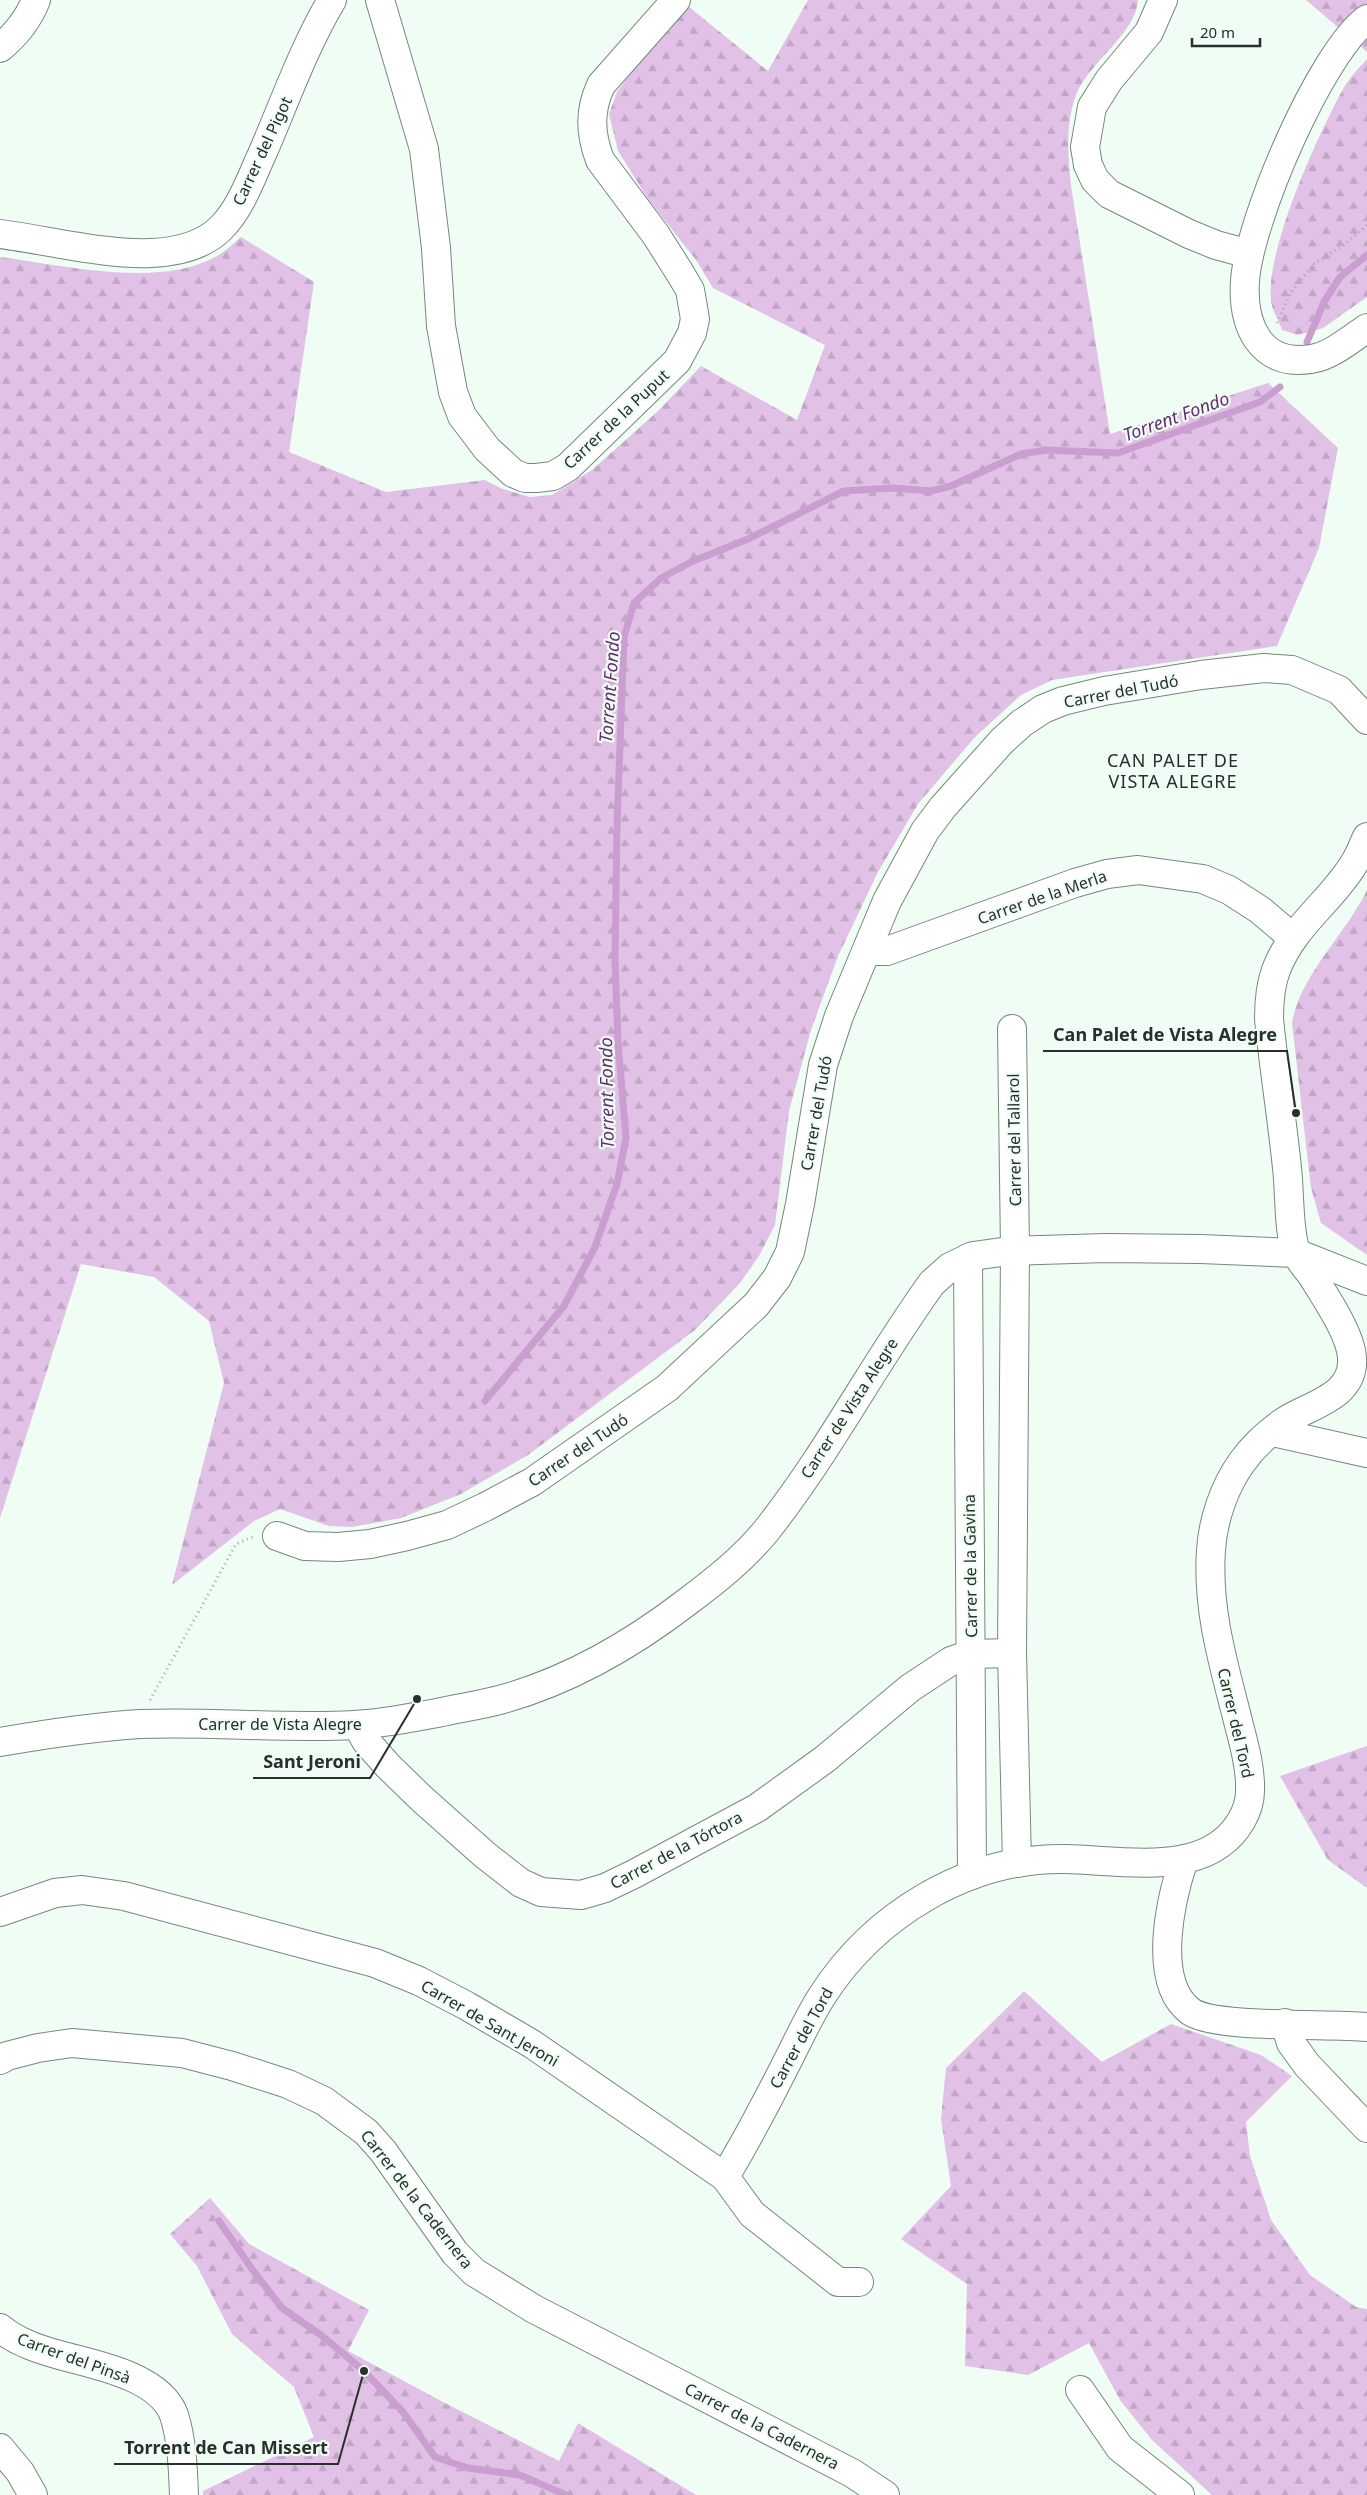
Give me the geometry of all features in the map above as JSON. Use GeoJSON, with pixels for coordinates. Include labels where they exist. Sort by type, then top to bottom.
{"type":"FeatureCollection","features":[{"type":"Feature","properties":{"kind":"street"},"geometry":{"type":"LineString","coordinates":[[0,48],[14,36],[27,20],[36,0]]}},
{"type":"Feature","properties":{"kind":"street","name":"Carrer del Pigot"},"geometry":{"type":"LineString","coordinates":[[0,234],[94,248],[149,253],[189,247],[206,240],[220,229],[242,198],[304,56],[332,0]]}},
{"type":"Feature","properties":{"kind":"street","name":"Carrer de la Puput"},"geometry":{"type":"LineString","coordinates":[[380,0],[424,149],[436,248],[441,326],[453,392],[462,416],[487,449],[514,473],[525,478],[553,476],[568,467],[677,361],[692,333],[694,306],[690,290],[656,235],[600,160],[595,146],[591,118],[594,100],[601,85],[676,0]]}},
{"type":"Feature","properties":{"kind":"street"},"geometry":{"type":"LineString","coordinates":[[1163,0],[1149,32],[1108,80],[1092,107],[1086,147],[1088,165],[1095,180],[1108,194],[1189,234],[1216,245],[1249,254]]}},
{"type":"Feature","properties":{"kind":"street"},"geometry":{"type":"LineString","coordinates":[[1367,19],[1339,47],[1313,93],[1278,172],[1249,254],[1245,281],[1246,301],[1256,341],[1263,347],[1288,360],[1312,359],[1339,347],[1367,328]]}},
{"type":"Feature","properties":{"kind":"street","name":"Carrer del Tudó"},"geometry":{"type":"LineString","coordinates":[[277,1536],[305,1546],[338,1547],[407,1536],[447,1525],[532,1482],[667,1388],[727,1334],[761,1298],[777,1278],[790,1252],[800,1204],[823,1065],[839,1016],[887,900],[905,865],[942,807],[1002,741],[1022,723],[1043,709],[1063,701],[1104,691],[1264,668],[1292,670],[1339,690],[1367,720]]}},
{"type":"Feature","properties":{"kind":"street"},"geometry":{"type":"LineString","coordinates":[[1296,1253],[1269,1019],[1270,995],[1275,972],[1292,938],[1355,862],[1367,837]]}},
{"type":"Feature","properties":{"kind":"street","name":"Carrer de la Merla"},"geometry":{"type":"LineString","coordinates":[[867,951],[887,951],[1075,883],[1107,874],[1138,870],[1203,879],[1229,890],[1260,910],[1292,938]]}},
{"type":"Feature","properties":{"kind":"street","name":"Carrer del Tallarol"},"geometry":{"type":"LineString","coordinates":[[1012,1029],[1015,1250]]}},
{"type":"Feature","properties":{"kind":"street","name":"Carrer de Vista Alegre"},"geometry":{"type":"LineString","coordinates":[[0,1742],[85,1729],[142,1724],[305,1727],[357,1725],[419,1716],[504,1699],[559,1680],[593,1664],[635,1640],[717,1579],[746,1553],[767,1529],[819,1455],[932,1282],[950,1267],[968,1258],[1015,1250],[1191,1249],[1296,1253],[1367,1281]]}},
{"type":"Feature","properties":{"kind":"street"},"geometry":{"type":"LineString","coordinates":[[1015,1250],[1012,1653],[1017,1863]]}},
{"type":"Feature","properties":{"kind":"street","name":"Carrer del Tord"},"geometry":{"type":"LineString","coordinates":[[725,2177],[822,1997],[854,1954],[900,1914],[942,1888],[972,1875],[1017,1863],[1056,1859],[1173,1862],[1199,1856],[1221,1844],[1238,1826],[1246,1812],[1251,1795],[1250,1771],[1218,1642],[1211,1601],[1212,1542],[1218,1510],[1242,1461],[1282,1423],[1338,1393],[1346,1384],[1352,1371],[1352,1354],[1344,1334],[1319,1287],[1296,1253]]}},
{"type":"Feature","properties":{"kind":"street","name":"Carrer de la Gavina"},"geometry":{"type":"LineString","coordinates":[[968,1258],[972,1875]]}},
{"type":"Feature","properties":{"kind":"street"},"geometry":{"type":"LineString","coordinates":[[1273,1432],[1367,1454]]}},
{"type":"Feature","properties":{"kind":"street","name":"Carrer de la Tórtora"},"geometry":{"type":"LineString","coordinates":[[357,1725],[366,1741],[422,1799],[485,1855],[521,1883],[541,1892],[581,1895],[605,1888],[634,1874],[757,1808],[825,1759],[910,1688],[952,1661],[971,1654],[1012,1653]]}},
{"type":"Feature","properties":{"kind":"street"},"geometry":{"type":"LineString","coordinates":[[1184,1859],[1176,1883],[1170,1920],[1168,1957],[1171,1981],[1177,1997],[1190,2012],[1211,2020],[1367,2027]]}},
{"type":"Feature","properties":{"kind":"street","name":"Carrer de Sant Jeroni"},"geometry":{"type":"LineString","coordinates":[[0,1912],[55,1893],[82,1890],[124,1896],[375,1963],[419,1981],[532,2044],[725,2177],[752,2214],[838,2282],[859,2282]]}},
{"type":"Feature","properties":{"kind":"street"},"geometry":{"type":"LineString","coordinates":[[1285,2023],[1291,2043],[1307,2065],[1367,2128]]}},
{"type":"Feature","properties":{"kind":"street","name":"Carrer de la Cadernera"},"geometry":{"type":"LineString","coordinates":[[0,2060],[7,2056],[38,2048],[72,2043],[182,2054],[232,2066],[279,2081],[324,2101],[366,2132],[383,2151],[455,2253],[474,2272],[534,2309],[852,2472],[885,2495]]}},
{"type":"Feature","properties":{"kind":"street","name":"Carrer del Pinsà"},"geometry":{"type":"LineString","coordinates":[[0,2328],[25,2343],[127,2375],[148,2385],[162,2397],[173,2414],[179,2443],[184,2495]]}},
{"type":"Feature","properties":{"kind":"street"},"geometry":{"type":"LineString","coordinates":[[1080,2390],[1120,2448],[1180,2495]]}},
{"type":"Feature","properties":{"kind":"street"},"geometry":{"type":"LineString","coordinates":[[0,2448],[20,2472],[33,2495]]}},
{"type":"Feature","properties":{"kind":"path"},"geometry":{"type":"LineString","coordinates":[[1263,347],[1291,292],[1315,263],[1342,247],[1367,224]]}},
{"type":"Feature","properties":{"kind":"path"},"geometry":{"type":"LineString","coordinates":[[148,1705],[236,1544],[251,1537],[277,1536]]}},
{"type":"Feature","properties":{"kind":"green space"},"geometry":{"type":"Polygon","coordinates":[[[808,0],[1138,0],[1135,13],[1121,37],[1090,71],[1082,83],[1076,95],[1069,129],[1068,151],[1071,186],[1110,434],[1268,383],[1338,448],[1319,548],[1277,646],[1052,680],[1021,695],[975,737],[918,804],[878,872],[838,956],[811,1030],[789,1111],[775,1225],[759,1256],[740,1283],[695,1330],[528,1455],[461,1494],[401,1518],[352,1527],[329,1526],[280,1509],[254,1521],[172,1585],[224,1383],[209,1321],[154,1277],[81,1264],[0,1518],[0,257],[111,272],[140,273],[168,271],[194,266],[217,256],[241,237],[314,282],[289,452],[386,492],[485,480],[500,488],[530,497],[552,495],[592,470],[658,411],[701,366],[797,420],[825,345],[713,288],[696,260],[648,199],[618,151],[609,114],[617,92],[640,61],[689,7],[768,71],[808,0]]]}},
{"type":"Feature","properties":{"kind":"green space"},"geometry":{"type":"Polygon","coordinates":[[[1306,0],[1367,0],[1367,52],[1306,0]]]}},
{"type":"Feature","properties":{"kind":"green space"},"geometry":{"type":"Polygon","coordinates":[[[1367,59],[1367,297],[1323,328],[1298,335],[1282,330],[1271,301],[1271,279],[1276,253],[1295,193],[1320,134],[1345,85],[1367,59]]]}},
{"type":"Feature","properties":{"kind":"green space"},"geometry":{"type":"Polygon","coordinates":[[[1367,890],[1367,1255],[1321,1223],[1311,1188],[1292,1023],[1304,988],[1348,923],[1367,890]]]}},
{"type":"Feature","properties":{"kind":"green space"},"geometry":{"type":"Polygon","coordinates":[[[1367,1746],[1367,1888],[1328,1860],[1280,1776],[1367,1746]]]}},
{"type":"Feature","properties":{"kind":"green space"},"geometry":{"type":"Polygon","coordinates":[[[1024,1991],[1102,2062],[1171,2024],[1261,2055],[1292,2076],[1246,2122],[1250,2156],[1271,2220],[1310,2275],[1356,2307],[1367,2309],[1367,2495],[1212,2495],[1152,2440],[1120,2400],[1089,2343],[1028,2375],[965,2366],[967,2284],[901,2239],[951,2186],[941,2119],[946,2068],[1024,1991]]]}},
{"type":"Feature","properties":{"kind":"green space"},"geometry":{"type":"Polygon","coordinates":[[[210,2198],[249,2244],[369,2310],[348,2351],[559,2461],[578,2423],[696,2495],[203,2495],[203,2491],[314,2437],[294,2387],[232,2334],[197,2266],[170,2234],[210,2198]]]}},
{"type":"Feature","properties":{"kind":"waterway","name":"Torrent Fondo"},"geometry":{"type":"LineString","coordinates":[[1307,342],[1324,302],[1340,277],[1367,255]]}},
{"type":"Feature","properties":{"kind":"waterway","name":"Torrent Fondo"},"geometry":{"type":"LineString","coordinates":[[485,1401],[564,1306],[595,1247],[617,1184],[626,1138],[618,1042],[615,960],[617,825],[624,637],[634,603],[661,578],[691,562],[748,539],[844,491],[893,488],[931,491],[951,486],[1021,454],[1046,450],[1118,453],[1260,402],[1280,387]]}},
{"type":"Feature","properties":{"kind":"waterway"},"geometry":{"type":"LineString","coordinates":[[219,2221],[254,2272],[282,2308],[321,2335],[364,2371],[403,2412],[435,2457],[468,2468],[520,2475],[566,2495]]}},
{"type":"Feature","properties":{"kind":"place","name":"Can Palet de Vista Alegre"},"geometry":{"type":"Point","coordinates":[1296,1113]}},
{"type":"Feature","properties":{"kind":"place","name":"Sant Jeroni"},"geometry":{"type":"Point","coordinates":[417,1699]}},
{"type":"Feature","properties":{"kind":"place","name":"Torrent de Can Missert"},"geometry":{"type":"Point","coordinates":[364,2371]}},
{"type":"Feature","properties":{"kind":"district","name":"CAN PALET DE VISTA ALEGRE"},"geometry":{"type":"Point","coordinates":[1173,770]}}]}
